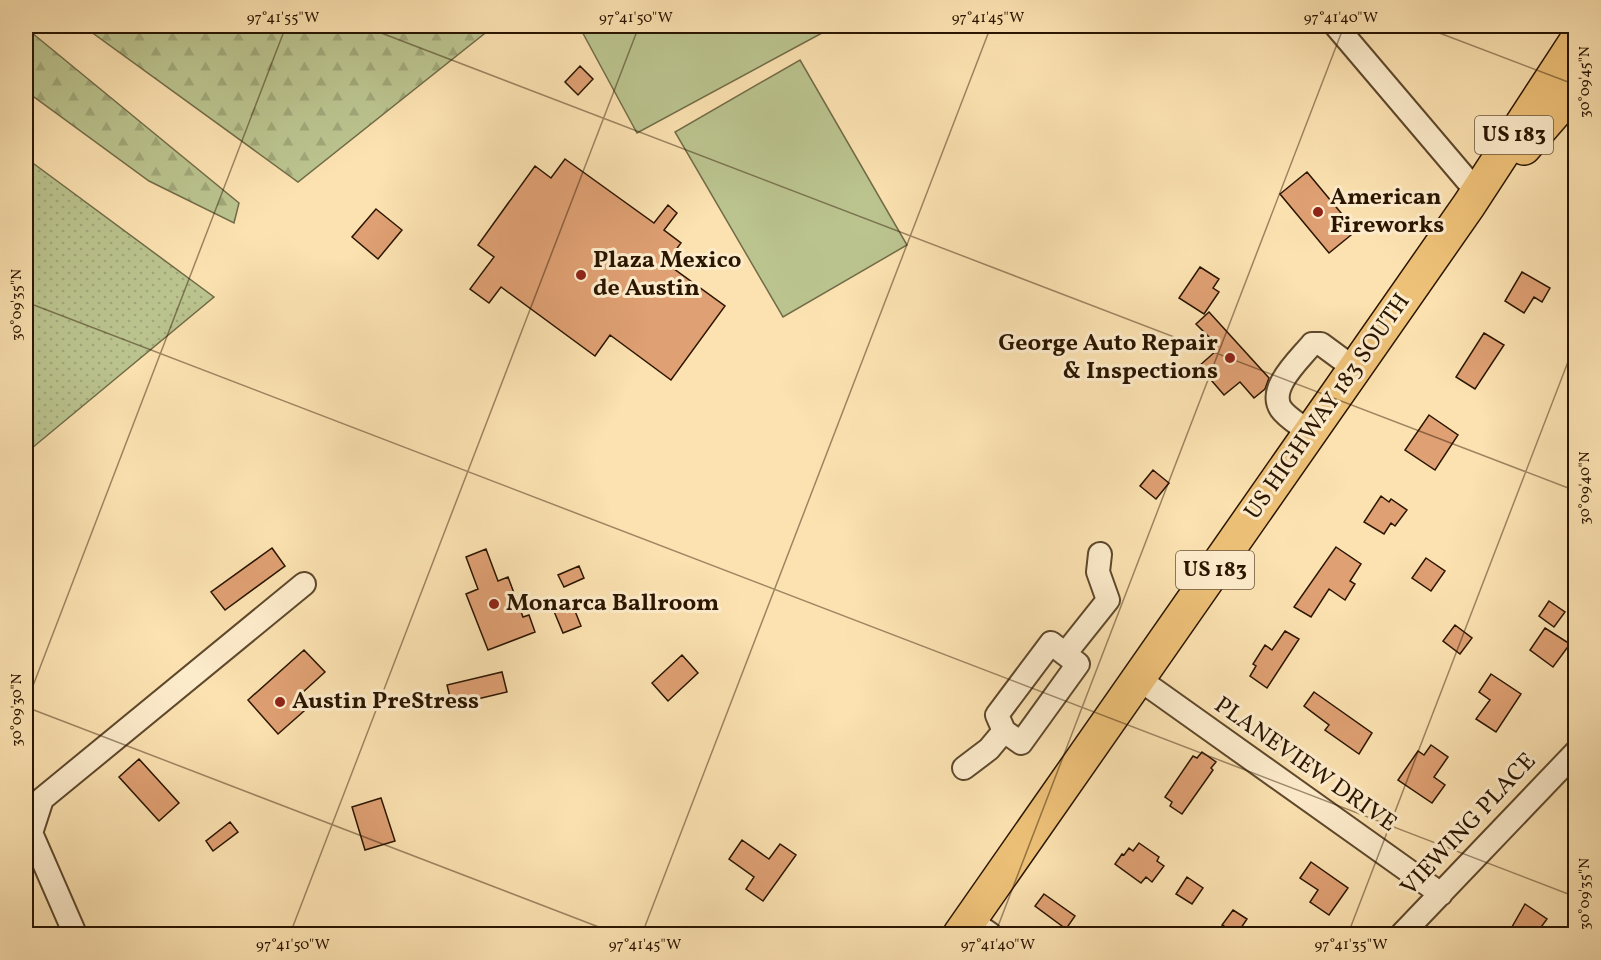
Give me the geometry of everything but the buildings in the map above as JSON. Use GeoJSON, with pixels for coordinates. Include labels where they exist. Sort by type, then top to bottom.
{"type":"FeatureCollection","features":[{"type":"Feature","properties":{"kind":"highway","name":"US HIGHWAY 183 SOUTH"},"geometry":{"type":"LineString","coordinates":[[974,930],[1139,679],[1473,199],[1575,41]]}},
{"type":"Feature","properties":{"kind":"highway","name":"US HIGHWAY 183 SOUTH"},"geometry":{"type":"LineString","coordinates":[[1473,199],[1541,131],[1575,88]]}},
{"type":"Feature","properties":{"kind":"street"},"geometry":{"type":"LineString","coordinates":[[1336,26],[1473,199]]}},
{"type":"Feature","properties":{"kind":"street"},"geometry":{"type":"LineString","coordinates":[[1310,433],[1281,410],[1276,399],[1279,387],[1312,344],[1321,344],[1355,369]]}},
{"type":"Feature","properties":{"kind":"street"},"geometry":{"type":"LineString","coordinates":[[1065,654],[1108,600],[1098,572],[1100,554]]}},
{"type":"Feature","properties":{"kind":"street"},"geometry":{"type":"LineString","coordinates":[[75,934],[31,833],[42,799],[304,584]]}},
{"type":"Feature","properties":{"kind":"street"},"geometry":{"type":"LineString","coordinates":[[1052,643],[1065,654],[1077,664],[1021,743],[1004,731],[997,715],[1052,643]]}},
{"type":"Feature","properties":{"kind":"street","name":"PLANEVIEW DRIVE"},"geometry":{"type":"LineString","coordinates":[[1139,679],[1441,894]]}},
{"type":"Feature","properties":{"kind":"street"},"geometry":{"type":"LineString","coordinates":[[964,768],[989,749],[1004,731]]}},
{"type":"Feature","properties":{"kind":"street","name":"VIEWING PLACE"},"geometry":{"type":"LineString","coordinates":[[1402,934],[1575,752]]}},
{"type":"Feature","properties":{"kind":"green space"},"geometry":{"type":"Polygon","coordinates":[[[83,26],[494,26],[298,182],[83,26]]]}},
{"type":"Feature","properties":{"kind":"green space"},"geometry":{"type":"Polygon","coordinates":[[[579,26],[835,26],[637,133],[579,26]]]}},
{"type":"Feature","properties":{"kind":"green space"},"geometry":{"type":"Polygon","coordinates":[[[26,28],[239,203],[234,223],[149,181],[26,91],[26,28]]]}},
{"type":"Feature","properties":{"kind":"green space"},"geometry":{"type":"Polygon","coordinates":[[[800,60],[907,245],[783,317],[675,132],[800,60]]]}},
{"type":"Feature","properties":{"kind":"green space"},"geometry":{"type":"Polygon","coordinates":[[[26,158],[214,297],[26,453],[26,158]]]}},
{"type":"Feature","properties":{"kind":"place","name":"American Fireworks"},"geometry":{"type":"Point","coordinates":[1318,212]}},
{"type":"Feature","properties":{"kind":"place","name":"Plaza Mexico de Austin"},"geometry":{"type":"Point","coordinates":[581,275]}},
{"type":"Feature","properties":{"kind":"place","name":"George Auto Repair & Inspections"},"geometry":{"type":"Point","coordinates":[1230,358]}},
{"type":"Feature","properties":{"kind":"place","name":"Monarca Ballroom"},"geometry":{"type":"Point","coordinates":[494,604]}},
{"type":"Feature","properties":{"kind":"place","name":"Austin PreStress"},"geometry":{"type":"Point","coordinates":[280,702]}}]}
